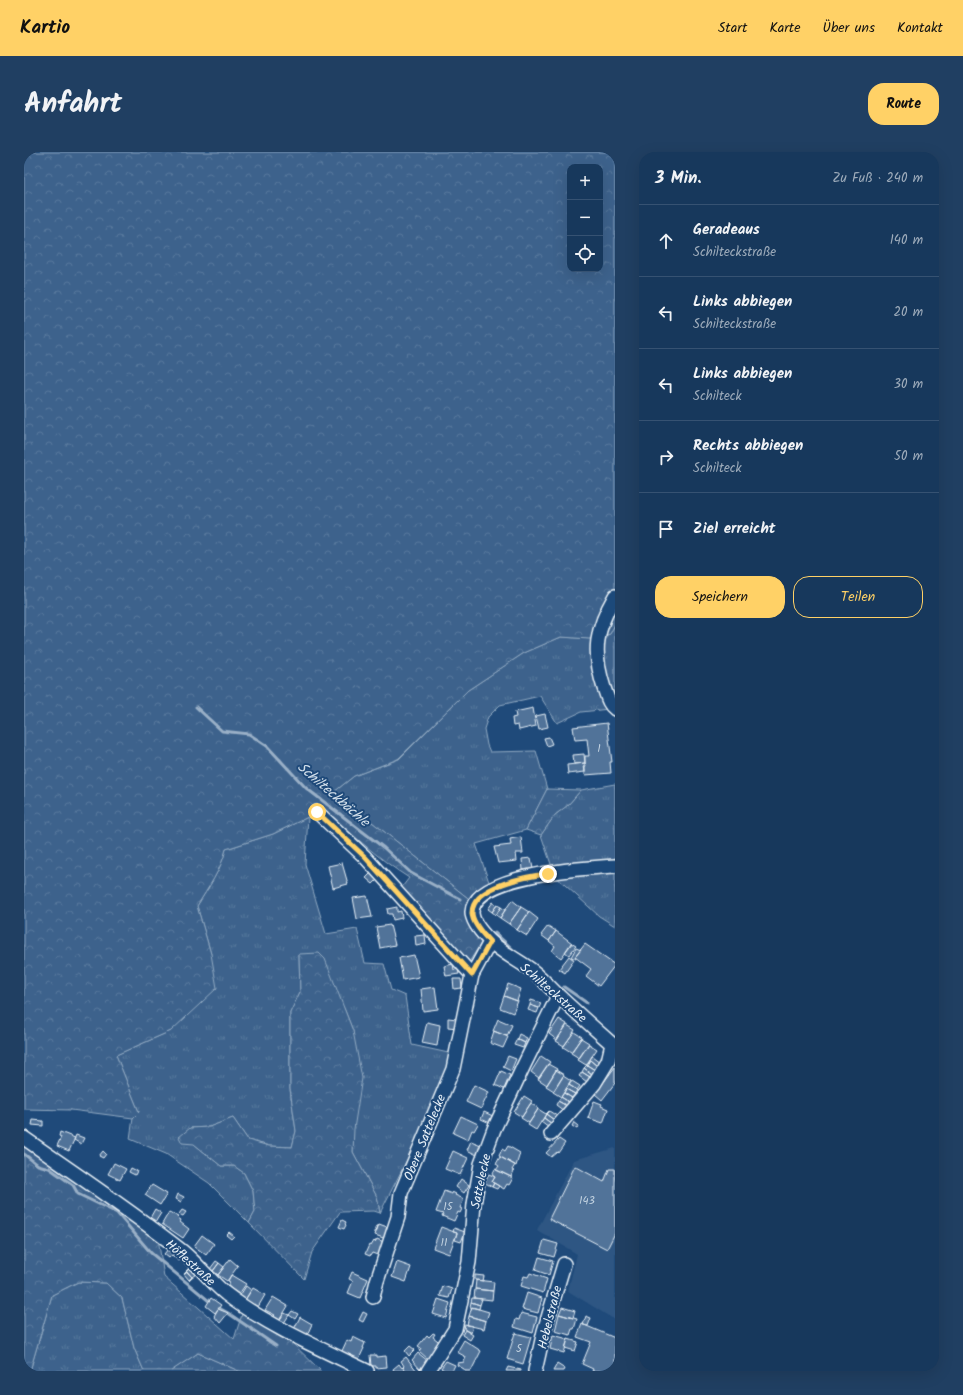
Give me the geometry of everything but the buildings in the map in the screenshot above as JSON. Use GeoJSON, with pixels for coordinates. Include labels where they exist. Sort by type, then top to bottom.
{"type":"FeatureCollection","features":[{"type":"Feature","properties":{"kind":"street"},"geometry":{"type":"LineString","coordinates":[[615,596],[604,614],[596,642],[596,654],[601,678],[609,703],[615,709]]}},
{"type":"Feature","properties":{"kind":"street"},"geometry":{"type":"LineString","coordinates":[[317,812],[365,857],[386,882],[472,975],[490,942]]}},
{"type":"Feature","properties":{"kind":"street","name":"Schilteckstraße"},"geometry":{"type":"LineString","coordinates":[[613,1045],[558,996],[546,982],[490,942],[474,920],[472,913],[475,903],[484,894],[499,886],[527,876],[615,866]]}},
{"type":"Feature","properties":{"kind":"street","name":"Obere Sattelecke"},"geometry":{"type":"LineString","coordinates":[[373,1298],[398,1217],[401,1193],[453,1069],[472,975]]}},
{"type":"Feature","properties":{"kind":"street","name":"Sattelecke"},"geometry":{"type":"LineString","coordinates":[[428,1371],[455,1329],[469,1262],[474,1204],[481,1164],[494,1129],[558,996]]}},
{"type":"Feature","properties":{"kind":"street"},"geometry":{"type":"LineString","coordinates":[[551,1134],[594,1084],[608,1061],[613,1045]]}},
{"type":"Feature","properties":{"kind":"street","name":"Höflestraße"},"geometry":{"type":"LineString","coordinates":[[24,1138],[151,1227],[184,1253],[225,1293],[261,1317],[311,1344],[367,1371]]}},
{"type":"Feature","properties":{"kind":"street","name":"Hebelstraße"},"geometry":{"type":"LineString","coordinates":[[535,1371],[546,1324],[564,1264]]}},
{"type":"Feature","properties":{"kind":"shaded area"},"geometry":{"type":"Polygon","coordinates":[[[615,1148],[615,1320],[568,1291],[577,1254],[537,1230],[574,1160],[615,1148]]]}},
{"type":"Feature","properties":{"kind":"green space"},"geometry":{"type":"Polygon","coordinates":[[[24,152],[615,152],[615,624],[610,634],[589,639],[561,637],[524,653],[468,690],[398,759],[354,776],[334,792],[473,902],[467,919],[481,943],[469,962],[458,957],[399,891],[409,878],[374,853],[320,805],[308,817],[273,834],[226,849],[218,872],[197,906],[211,954],[217,988],[171,1031],[116,1055],[139,1112],[133,1118],[71,1110],[24,1109],[24,152]]]}},
{"type":"Feature","properties":{"kind":"green space"},"geometry":{"type":"Polygon","coordinates":[[[615,624],[615,704],[603,662],[603,653],[607,635],[610,634],[615,624]]]}},
{"type":"Feature","properties":{"kind":"green space"},"geometry":{"type":"Polygon","coordinates":[[[561,637],[594,639],[609,709],[581,712],[557,723],[540,696],[500,705],[488,717],[484,729],[490,752],[536,751],[547,789],[526,830],[476,844],[490,885],[473,902],[334,792],[354,776],[399,759],[468,690],[524,653],[561,637]]]}},
{"type":"Feature","properties":{"kind":"green space"},"geometry":{"type":"Polygon","coordinates":[[[615,784],[615,863],[553,870],[541,835],[555,815],[568,805],[581,790],[615,784]]]}},
{"type":"Feature","properties":{"kind":"green space"},"geometry":{"type":"Polygon","coordinates":[[[547,789],[581,790],[568,805],[555,815],[541,835],[526,830],[547,789]]]}},
{"type":"Feature","properties":{"kind":"green space"},"geometry":{"type":"Polygon","coordinates":[[[308,817],[305,864],[326,934],[357,929],[365,963],[384,964],[391,990],[405,996],[412,1045],[453,1054],[423,1128],[380,1213],[377,1197],[353,1152],[353,1031],[344,1008],[299,954],[300,992],[290,1013],[290,1089],[296,1131],[292,1147],[269,1146],[248,1140],[233,1118],[209,1127],[190,1128],[194,1144],[221,1166],[234,1166],[244,1173],[253,1191],[255,1212],[249,1223],[209,1183],[166,1154],[130,1139],[133,1118],[139,1112],[116,1055],[171,1031],[211,954],[197,906],[218,872],[226,849],[273,834],[308,817]]]}},
{"type":"Feature","properties":{"kind":"green space"},"geometry":{"type":"Polygon","coordinates":[[[615,870],[615,926],[599,916],[554,875],[615,870]]]}},
{"type":"Feature","properties":{"kind":"green space"},"geometry":{"type":"Polygon","coordinates":[[[319,953],[325,959],[353,1031],[362,1078],[354,1129],[353,1152],[377,1197],[380,1213],[374,1211],[340,1212],[312,1252],[304,1279],[249,1223],[255,1212],[253,1191],[244,1173],[234,1166],[221,1166],[194,1144],[182,1143],[179,1137],[190,1128],[209,1127],[233,1118],[248,1140],[269,1146],[292,1147],[296,1131],[290,1089],[290,1013],[300,992],[299,954],[319,953]]]}},
{"type":"Feature","properties":{"kind":"green space"},"geometry":{"type":"Polygon","coordinates":[[[24,1142],[158,1238],[164,1277],[234,1339],[243,1311],[287,1338],[321,1371],[239,1371],[198,1353],[171,1371],[144,1371],[134,1348],[122,1298],[106,1283],[78,1282],[52,1295],[30,1371],[24,1371],[24,1142]]]}},
{"type":"Feature","properties":{"kind":"green space"},"geometry":{"type":"Polygon","coordinates":[[[78,1282],[106,1283],[122,1298],[134,1348],[144,1371],[30,1371],[52,1295],[78,1282]]]}},
{"type":"Feature","properties":{"kind":"green space"},"geometry":{"type":"Polygon","coordinates":[[[198,1353],[239,1371],[171,1371],[198,1353]]]}},
{"type":"Feature","properties":{"kind":"waterway","name":"Schilteckbächle"},"geometry":{"type":"LineString","coordinates":[[196,707],[222,731],[249,734],[267,746],[306,788],[384,848],[411,873],[460,899]]}},
{"type":"Feature","properties":{"kind":"waterway","name":"Schilteckbächle"},"geometry":{"type":"LineString","coordinates":[[495,933],[519,955]]}},
{"type":"Feature","properties":{"kind":"waterway","name":"Schilteckbächle"},"geometry":{"type":"LineString","coordinates":[[564,987],[587,1003]]}},
{"type":"Feature","properties":{"kind":"waterway"},"geometry":{"type":"LineString","coordinates":[[24,1154],[38,1165],[49,1168],[73,1185],[78,1194],[117,1213],[151,1253],[209,1301]]}},
{"type":"Feature","properties":{"kind":"waterway"},"geometry":{"type":"LineString","coordinates":[[219,1308],[276,1346]]}},
{"type":"Feature","properties":{"kind":"route"},"geometry":{"type":"LineString","coordinates":[[317,812],[365,857],[386,882],[472,975],[490,942],[474,920],[472,913],[475,903],[484,894],[499,886],[527,876],[548,874]]}}]}
